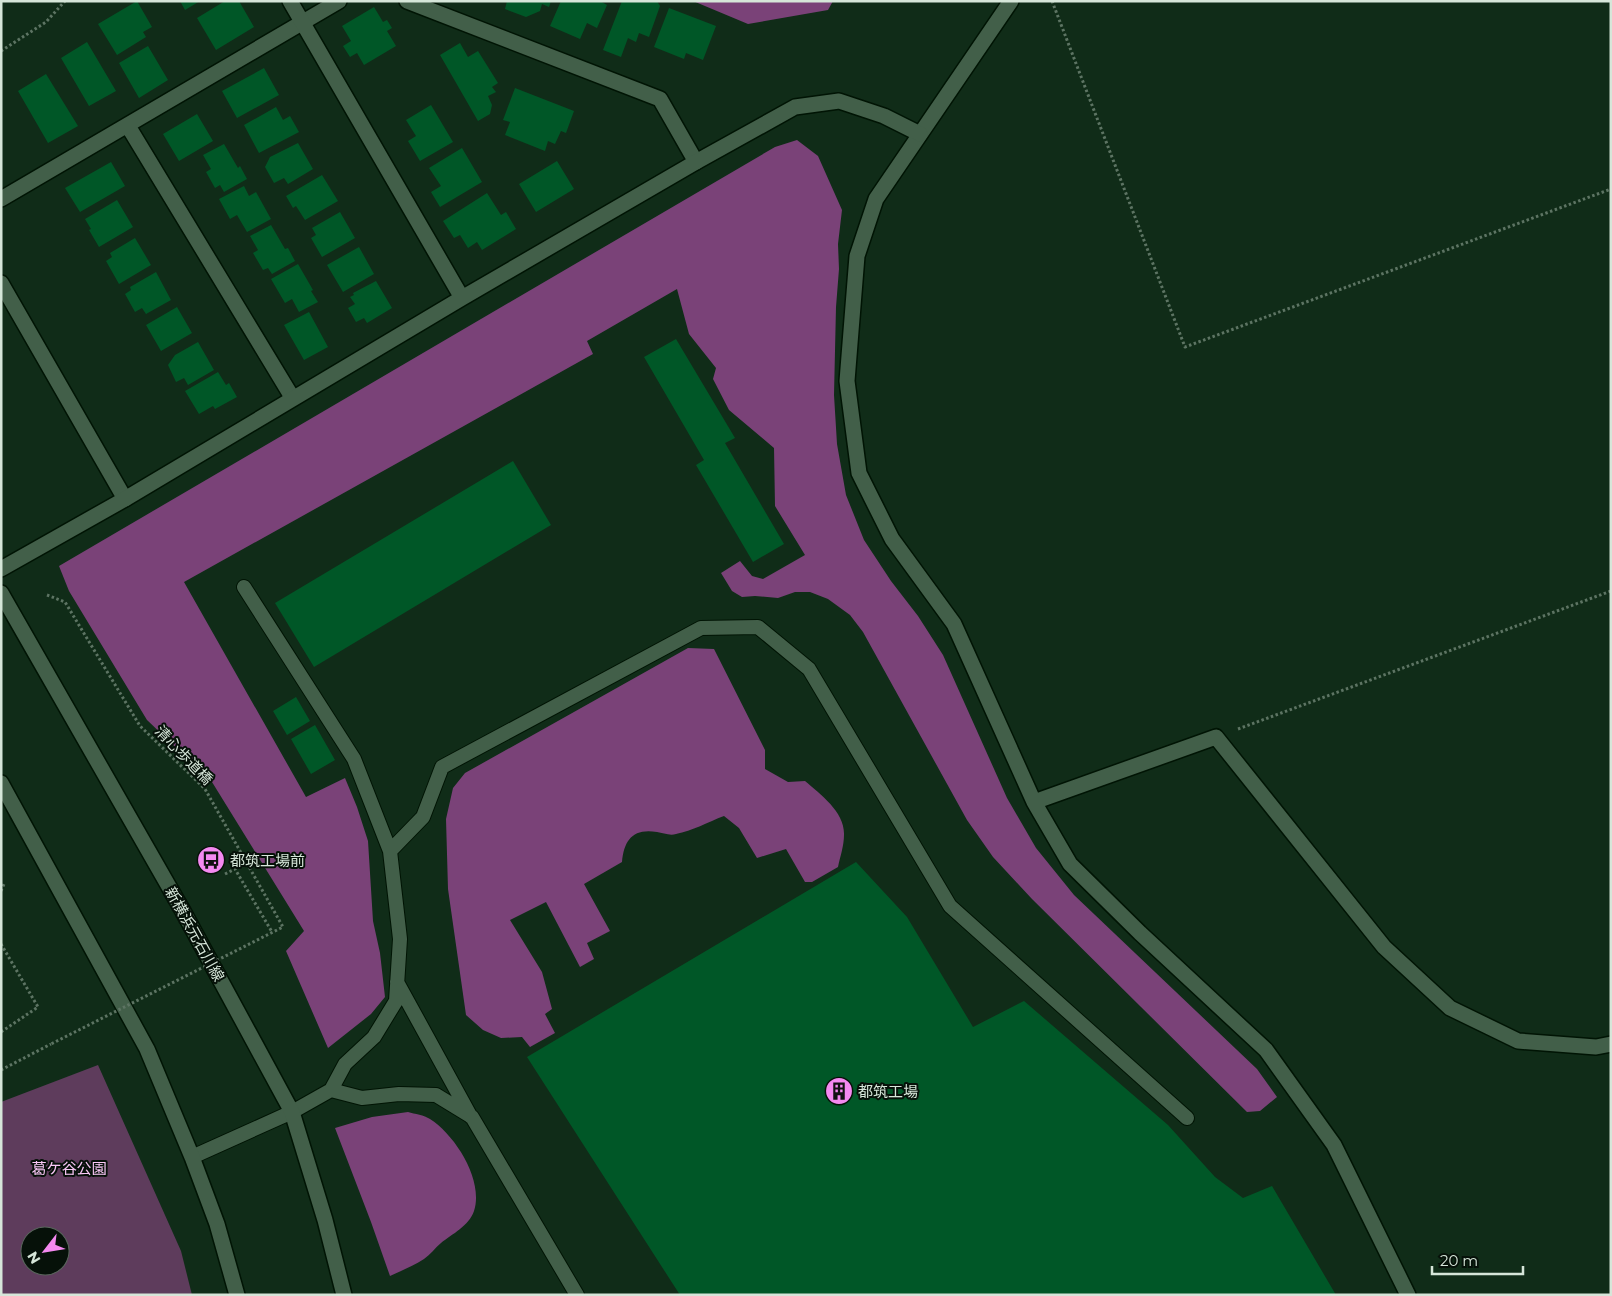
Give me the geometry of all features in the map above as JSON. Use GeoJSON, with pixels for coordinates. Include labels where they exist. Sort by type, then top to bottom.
{"type":"FeatureCollection","features":[{"type":"Feature","properties":{"kind":"street"},"geometry":{"type":"LineString","coordinates":[[290,1],[462,298]]}},
{"type":"Feature","properties":{"kind":"street"},"geometry":{"type":"LineString","coordinates":[[1,198],[128,126],[339,1]]}},
{"type":"Feature","properties":{"kind":"street"},"geometry":{"type":"LineString","coordinates":[[408,1],[660,100],[696,162]]}},
{"type":"Feature","properties":{"kind":"street"},"geometry":{"type":"LineString","coordinates":[[1011,1],[876,199],[857,256],[847,381],[859,473],[892,539],[954,624],[1034,802],[1070,864],[1140,934],[1266,1050],[1334,1145],[1408,1295]]}},
{"type":"Feature","properties":{"kind":"street"},"geometry":{"type":"LineString","coordinates":[[1,569],[125,499],[462,298],[696,162],[795,107],[839,102],[884,116],[920,134]]}},
{"type":"Feature","properties":{"kind":"street"},"geometry":{"type":"LineString","coordinates":[[128,126],[292,398]]}},
{"type":"Feature","properties":{"kind":"street"},"geometry":{"type":"LineString","coordinates":[[1,283],[125,499]]}},
{"type":"Feature","properties":{"kind":"street","name":"新横浜元石川線"},"geometry":{"type":"LineString","coordinates":[[1,592],[184,913],[292,1112],[325,1220],[344,1295]]}},
{"type":"Feature","properties":{"kind":"street"},"geometry":{"type":"LineString","coordinates":[[1034,802],[1216,737],[1384,947],[1450,1008],[1518,1041],[1596,1048],[1611,1044]]}},
{"type":"Feature","properties":{"kind":"street"},"geometry":{"type":"LineString","coordinates":[[1,783],[147,1049],[192,1156],[217,1224],[237,1295]]}},
{"type":"Feature","properties":{"kind":"lane"},"geometry":{"type":"LineString","coordinates":[[192,1156],[292,1112],[332,1090],[345,1064],[374,1037],[396,1001],[400,938],[390,851],[354,759],[244,587]]}},
{"type":"Feature","properties":{"kind":"lane"},"geometry":{"type":"LineString","coordinates":[[390,851],[423,817],[442,767],[701,628],[758,628],[809,668],[950,906],[1187,1118]]}},
{"type":"Feature","properties":{"kind":"lane"},"geometry":{"type":"LineString","coordinates":[[397,982],[472,1117],[577,1295]]}},
{"type":"Feature","properties":{"kind":"lane"},"geometry":{"type":"LineString","coordinates":[[332,1090],[362,1098],[399,1094],[436,1095],[472,1117]]}},
{"type":"Feature","properties":{"kind":"path"},"geometry":{"type":"LineString","coordinates":[[1,51],[46,22],[65,1]]}},
{"type":"Feature","properties":{"kind":"path"},"geometry":{"type":"LineString","coordinates":[[1052,1],[1185,347],[1611,189]]}},
{"type":"Feature","properties":{"kind":"path"},"geometry":{"type":"LineString","coordinates":[[1216,737],[1611,592]]}},
{"type":"Feature","properties":{"kind":"path","name":"清心歩道橋"},"geometry":{"type":"LineString","coordinates":[[47,595],[65,602],[140,726],[205,790],[283,927],[272,932]]}},
{"type":"Feature","properties":{"kind":"path"},"geometry":{"type":"LineString","coordinates":[[1,1070],[272,932],[235,869],[225,874]]}},
{"type":"Feature","properties":{"kind":"path"},"geometry":{"type":"LineString","coordinates":[[1,891],[4,884]]}},
{"type":"Feature","properties":{"kind":"path"},"geometry":{"type":"LineString","coordinates":[[1,944],[38,1007],[1,1032]]}},
{"type":"Feature","properties":{"kind":"green space","name":"葛ケ谷公園"},"geometry":{"type":"Polygon","coordinates":[[[98,1065],[181,1251],[192,1295],[1,1295],[1,1102],[98,1065]]]}},
{"type":"Feature","properties":{"kind":"shaded area"},"geometry":{"type":"Polygon","coordinates":[[[693,1],[833,1],[828,10],[748,24],[693,1]]]}},
{"type":"Feature","properties":{"kind":"shaded area"},"geometry":{"type":"Polygon","coordinates":[[[797,140],[818,156],[842,210],[838,244],[839,269],[834,395],[837,444],[846,495],[864,540],[943,655],[1007,798],[1036,848],[1074,895],[1257,1069],[1277,1097],[1260,1111],[1247,1112],[1032,899],[993,857],[967,820],[863,632],[850,615],[828,599],[810,592],[795,592],[778,598],[742,597],[732,591],[721,573],[740,561],[752,576],[763,579],[805,555],[775,506],[774,448],[729,410],[713,379],[716,368],[689,334],[677,289],[587,341],[593,354],[184,582],[306,797],[345,778],[368,841],[373,921],[380,953],[385,997],[371,1014],[328,1048],[286,951],[304,931],[212,782],[147,720],[69,591],[59,566],[775,147],[797,140]]]}},
{"type":"Feature","properties":{"kind":"shaded area"},"geometry":{"type":"Polygon","coordinates":[[[688,648],[714,649],[765,750],[765,769],[788,782],[805,781],[825,798],[836,811],[841,819],[844,835],[838,867],[812,882],[805,882],[786,849],[757,858],[739,828],[724,816],[674,835],[649,831],[636,834],[631,837],[625,847],[622,862],[584,884],[610,931],[587,943],[594,959],[580,967],[546,902],[510,920],[542,972],[552,1009],[545,1014],[555,1033],[530,1047],[522,1037],[501,1038],[483,1030],[466,1015],[448,889],[446,819],[453,788],[465,773],[688,648]]]}},
{"type":"Feature","properties":{"kind":"shaded area"},"geometry":{"type":"Polygon","coordinates":[[[408,1112],[430,1119],[458,1147],[471,1172],[476,1199],[472,1216],[460,1229],[424,1259],[390,1276],[335,1128],[372,1117],[408,1112]]]}},
{"type":"Feature","properties":{"kind":"building"},"geometry":{"type":"Polygon","coordinates":[[[137,1],[152,27],[143,32],[146,37],[117,55],[98,24],[137,1]]]}},
{"type":"Feature","properties":{"kind":"building"},"geometry":{"type":"Polygon","coordinates":[[[180,1],[200,1],[185,10],[180,1]]]}},
{"type":"Feature","properties":{"kind":"building"},"geometry":{"type":"Polygon","coordinates":[[[225,1],[239,1],[254,27],[216,50],[197,18],[225,1]]]}},
{"type":"Feature","properties":{"kind":"building"},"geometry":{"type":"Polygon","coordinates":[[[507,1],[551,1],[549,7],[542,4],[540,11],[526,17],[505,9],[507,1]]]}},
{"type":"Feature","properties":{"kind":"building"},"geometry":{"type":"Polygon","coordinates":[[[561,1],[600,1],[607,5],[597,28],[587,23],[580,39],[550,26],[561,1]]]}},
{"type":"Feature","properties":{"kind":"building"},"geometry":{"type":"Polygon","coordinates":[[[622,1],[657,1],[660,6],[649,37],[639,33],[636,42],[628,38],[621,57],[603,50],[622,1]]]}},
{"type":"Feature","properties":{"kind":"building"},"geometry":{"type":"Polygon","coordinates":[[[374,7],[383,22],[387,20],[392,28],[387,31],[396,46],[364,65],[357,53],[350,57],[343,46],[351,41],[342,26],[374,7]]]}},
{"type":"Feature","properties":{"kind":"building"},"geometry":{"type":"Polygon","coordinates":[[[669,8],[716,26],[703,60],[686,53],[684,59],[654,47],[669,8]]]}},
{"type":"Feature","properties":{"kind":"building"},"geometry":{"type":"Polygon","coordinates":[[[87,42],[116,91],[89,106],[61,58],[87,42]]]}},
{"type":"Feature","properties":{"kind":"building"},"geometry":{"type":"Polygon","coordinates":[[[460,43],[468,57],[478,51],[498,83],[492,87],[496,92],[488,96],[492,105],[490,114],[478,121],[440,55],[460,43]]]}},
{"type":"Feature","properties":{"kind":"building"},"geometry":{"type":"Polygon","coordinates":[[[148,46],[168,80],[139,98],[119,63],[148,46]]]}},
{"type":"Feature","properties":{"kind":"building"},"geometry":{"type":"Polygon","coordinates":[[[264,68],[279,95],[237,118],[222,91],[264,68]]]}},
{"type":"Feature","properties":{"kind":"building"},"geometry":{"type":"Polygon","coordinates":[[[46,74],[78,126],[48,143],[18,91],[46,74]]]}},
{"type":"Feature","properties":{"kind":"building"},"geometry":{"type":"Polygon","coordinates":[[[515,88],[574,111],[566,133],[561,131],[555,144],[548,141],[545,151],[505,135],[510,122],[503,120],[515,88]]]}},
{"type":"Feature","properties":{"kind":"building"},"geometry":{"type":"Polygon","coordinates":[[[431,105],[453,142],[420,161],[408,141],[416,136],[406,120],[431,105]]]}},
{"type":"Feature","properties":{"kind":"building"},"geometry":{"type":"Polygon","coordinates":[[[276,107],[283,120],[290,116],[299,132],[259,153],[244,125],[276,107]]]}},
{"type":"Feature","properties":{"kind":"building"},"geometry":{"type":"Polygon","coordinates":[[[197,114],[213,141],[179,161],[163,134],[197,114]]]}},
{"type":"Feature","properties":{"kind":"building"},"geometry":{"type":"Polygon","coordinates":[[[298,143],[313,169],[288,184],[284,178],[274,183],[265,167],[270,157],[298,143]]]}},
{"type":"Feature","properties":{"kind":"building"},"geometry":{"type":"Polygon","coordinates":[[[224,144],[247,179],[224,192],[220,185],[215,188],[206,172],[211,169],[203,155],[224,144]]]}},
{"type":"Feature","properties":{"kind":"building"},"geometry":{"type":"Polygon","coordinates":[[[462,148],[482,182],[440,207],[431,192],[441,186],[429,168],[462,148]]]}},
{"type":"Feature","properties":{"kind":"building"},"geometry":{"type":"Polygon","coordinates":[[[557,161],[574,189],[536,212],[519,184],[557,161]]]}},
{"type":"Feature","properties":{"kind":"building"},"geometry":{"type":"Polygon","coordinates":[[[111,162],[125,186],[80,212],[65,188],[111,162]]]}},
{"type":"Feature","properties":{"kind":"building"},"geometry":{"type":"Polygon","coordinates":[[[322,175],[338,201],[305,220],[296,206],[293,208],[286,196],[322,175]]]}},
{"type":"Feature","properties":{"kind":"building"},"geometry":{"type":"Polygon","coordinates":[[[244,186],[249,196],[256,192],[271,219],[247,232],[237,215],[230,219],[219,199],[244,186]]]}},
{"type":"Feature","properties":{"kind":"building"},"geometry":{"type":"Polygon","coordinates":[[[487,193],[501,215],[506,212],[516,229],[482,250],[477,242],[468,248],[460,235],[454,238],[443,221],[487,193]]]}},
{"type":"Feature","properties":{"kind":"building"},"geometry":{"type":"Polygon","coordinates":[[[117,200],[133,227],[99,247],[85,219],[117,200]]]}},
{"type":"Feature","properties":{"kind":"building"},"geometry":{"type":"Polygon","coordinates":[[[340,212],[355,238],[322,257],[311,238],[316,235],[312,228],[340,212]]]}},
{"type":"Feature","properties":{"kind":"building"},"geometry":{"type":"Polygon","coordinates":[[[271,225],[285,249],[288,248],[295,261],[272,274],[268,268],[263,270],[253,253],[258,250],[250,236],[271,225]]]}},
{"type":"Feature","properties":{"kind":"building"},"geometry":{"type":"Polygon","coordinates":[[[135,238],[151,265],[119,284],[106,261],[112,257],[110,253],[135,238]]]}},
{"type":"Feature","properties":{"kind":"building"},"geometry":{"type":"Polygon","coordinates":[[[359,247],[374,274],[343,292],[327,265],[359,247]]]}},
{"type":"Feature","properties":{"kind":"building"},"geometry":{"type":"Polygon","coordinates":[[[298,264],[318,302],[299,312],[292,299],[285,303],[271,279],[298,264]]]}},
{"type":"Feature","properties":{"kind":"building"},"geometry":{"type":"Polygon","coordinates":[[[156,272],[171,300],[146,314],[142,308],[135,312],[125,294],[131,290],[130,287],[156,272]]]}},
{"type":"Feature","properties":{"kind":"building"},"geometry":{"type":"Polygon","coordinates":[[[376,281],[392,308],[367,323],[364,318],[356,322],[348,308],[355,304],[350,297],[354,295],[353,293],[376,281]]]}},
{"type":"Feature","properties":{"kind":"building"},"geometry":{"type":"Polygon","coordinates":[[[177,307],[192,333],[161,351],[146,325],[177,307]]]}},
{"type":"Feature","properties":{"kind":"building"},"geometry":{"type":"Polygon","coordinates":[[[309,312],[328,347],[304,360],[284,325],[309,312]]]}},
{"type":"Feature","properties":{"kind":"building"},"geometry":{"type":"Polygon","coordinates":[[[676,339],[735,438],[725,443],[784,544],[753,562],[696,465],[704,460],[644,357],[676,339]]]}},
{"type":"Feature","properties":{"kind":"building"},"geometry":{"type":"Polygon","coordinates":[[[198,342],[214,370],[188,385],[184,378],[176,382],[168,365],[175,355],[198,342]]]}},
{"type":"Feature","properties":{"kind":"building"},"geometry":{"type":"Polygon","coordinates":[[[218,372],[226,385],[229,383],[237,397],[215,409],[213,406],[199,414],[185,391],[218,372]]]}},
{"type":"Feature","properties":{"kind":"building"},"geometry":{"type":"Polygon","coordinates":[[[513,461],[551,525],[314,667],[275,603],[513,461]]]}},
{"type":"Feature","properties":{"kind":"building"},"geometry":{"type":"Polygon","coordinates":[[[296,697],[310,721],[287,735],[273,711],[296,697]]]}},
{"type":"Feature","properties":{"kind":"building"},"geometry":{"type":"Polygon","coordinates":[[[315,725],[335,760],[311,774],[291,739],[315,725]]]}},
{"type":"Feature","properties":{"kind":"building","name":"都筑工場"},"geometry":{"type":"Polygon","coordinates":[[[856,862],[907,917],[973,1027],[1024,1001],[1168,1125],[1215,1177],[1243,1198],[1272,1186],[1336,1295],[680,1295],[527,1057],[856,862]]]}},
{"type":"Feature","properties":{"kind":"place","name":"都筑工場前"},"geometry":{"type":"Point","coordinates":[211,860]}},
{"type":"Feature","properties":{"kind":"place","name":"都筑工場"},"geometry":{"type":"Point","coordinates":[839,1091]}}]}
